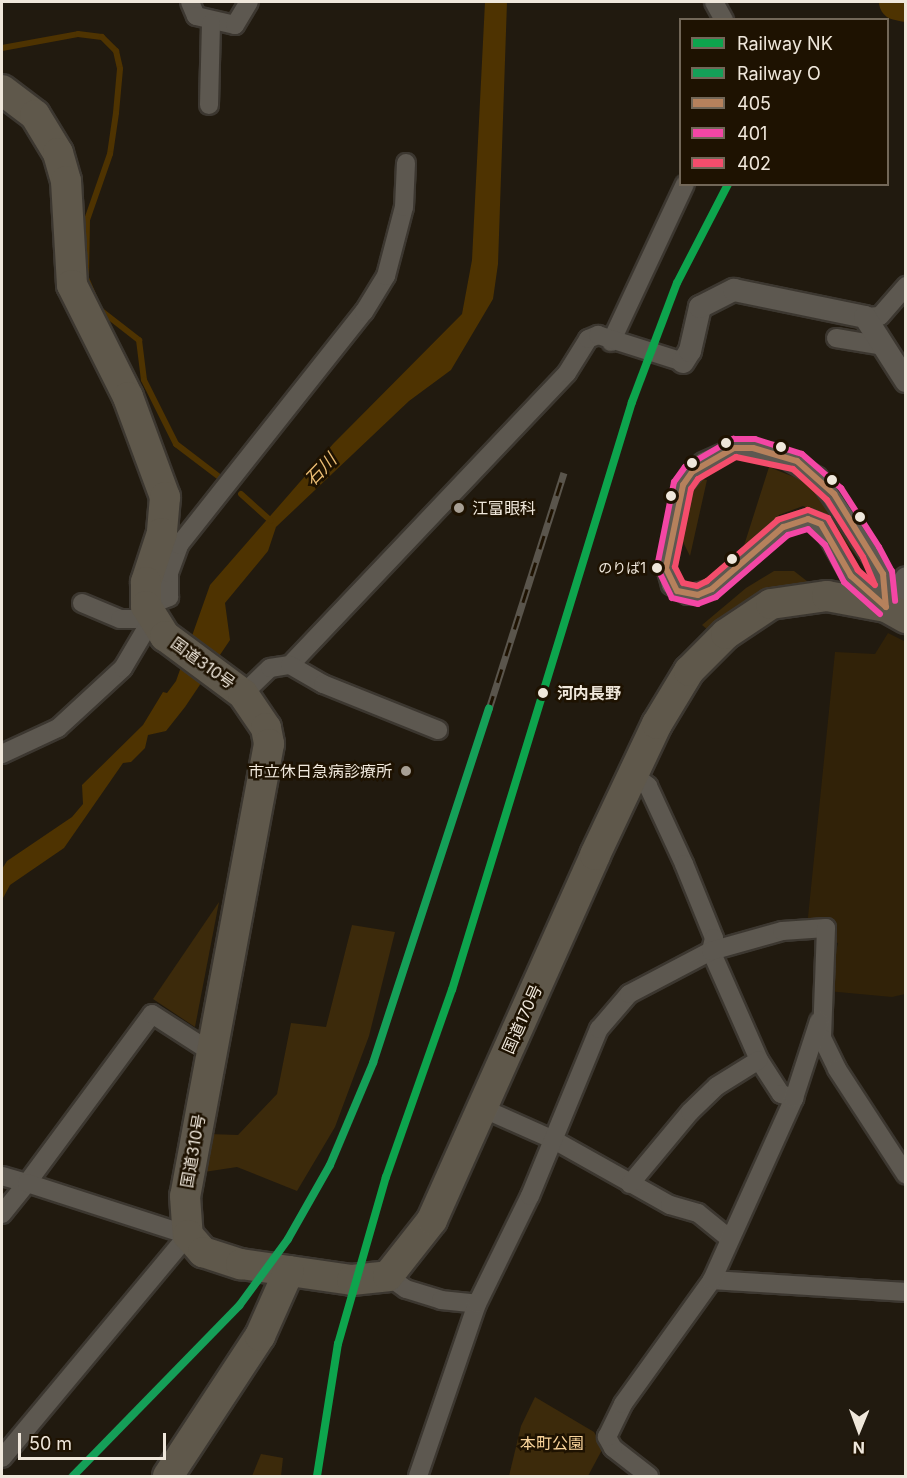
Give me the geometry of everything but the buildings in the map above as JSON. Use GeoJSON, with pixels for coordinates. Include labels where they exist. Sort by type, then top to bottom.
{"type":"FeatureCollection","features":[{"type":"Feature","properties":{"kind":"highway"},"geometry":{"type":"LineString","coordinates":[[2,90],[34,115],[58,153],[66,181],[72,285],[128,398],[165,497],[162,533],[146,582],[154,620]]}},
{"type":"Feature","properties":{"kind":"highway","name":"国道170号"},"geometry":{"type":"LineString","coordinates":[[388,1276],[432,1220],[657,724],[689,671],[726,634],[771,604],[827,596],[896,613]]}},
{"type":"Feature","properties":{"kind":"highway","name":"国道310号"},"geometry":{"type":"LineString","coordinates":[[154,620],[237,688],[266,728],[269,762],[185,1196],[188,1235]]}},
{"type":"Feature","properties":{"kind":"highway"},"geometry":{"type":"LineString","coordinates":[[188,1235],[203,1252],[290,1271],[367,1282],[388,1276]]}},
{"type":"Feature","properties":{"kind":"highway"},"geometry":{"type":"LineString","coordinates":[[168,1476],[260,1336],[290,1271]]}},
{"type":"Feature","properties":{"kind":"street"},"geometry":{"type":"LineString","coordinates":[[190,2],[196,16],[211,23],[236,25],[249,2]]}},
{"type":"Feature","properties":{"kind":"street"},"geometry":{"type":"LineString","coordinates":[[714,2],[723,18]]}},
{"type":"Feature","properties":{"kind":"street"},"geometry":{"type":"LineString","coordinates":[[209,105],[211,23]]}},
{"type":"Feature","properties":{"kind":"street"},"geometry":{"type":"LineString","coordinates":[[2,754],[58,728],[123,668],[169,597],[169,573],[179,545],[364,312],[386,276],[404,207],[406,163]]}},
{"type":"Feature","properties":{"kind":"street"},"geometry":{"type":"LineString","coordinates":[[610,342],[684,186]]}},
{"type":"Feature","properties":{"kind":"street"},"geometry":{"type":"LineString","coordinates":[[237,688],[270,668],[290,665],[567,373],[588,339],[598,335],[610,342],[683,362],[690,351],[700,308],[734,290],[865,317],[879,315],[906,286]]}},
{"type":"Feature","properties":{"kind":"street"},"geometry":{"type":"LineString","coordinates":[[865,317],[906,381]]}},
{"type":"Feature","properties":{"kind":"street"},"geometry":{"type":"LineString","coordinates":[[836,338],[884,346]]}},
{"type":"Feature","properties":{"kind":"street"},"geometry":{"type":"LineString","coordinates":[[734,448],[753,448],[797,461],[834,494],[883,574],[896,613],[851,576],[821,524],[808,519],[783,527],[712,589],[698,595],[677,591],[666,568],[683,485],[692,472],[734,448]]}},
{"type":"Feature","properties":{"kind":"street"},"geometry":{"type":"LineString","coordinates":[[896,613],[906,578]]}},
{"type":"Feature","properties":{"kind":"street"},"geometry":{"type":"LineString","coordinates":[[82,603],[120,619],[154,620]]}},
{"type":"Feature","properties":{"kind":"street"},"geometry":{"type":"LineString","coordinates":[[290,665],[323,684],[438,730]]}},
{"type":"Feature","properties":{"kind":"street"},"geometry":{"type":"LineString","coordinates":[[634,775],[648,786],[672,837],[714,938],[711,951],[759,1060],[781,1094],[794,1098]]}},
{"type":"Feature","properties":{"kind":"street"},"geometry":{"type":"LineString","coordinates":[[418,1476],[477,1304],[554,1140],[606,1020],[629,994],[711,951],[782,931],[826,928],[822,1038],[837,1069],[906,1175]]}},
{"type":"Feature","properties":{"kind":"street"},"geometry":{"type":"LineString","coordinates":[[649,1476],[613,1448],[607,1437],[623,1404],[712,1280],[728,1237],[794,1098],[822,1010]]}},
{"type":"Feature","properties":{"kind":"street"},"geometry":{"type":"LineString","coordinates":[[2,1214],[152,1014],[211,1053]]}},
{"type":"Feature","properties":{"kind":"street"},"geometry":{"type":"LineString","coordinates":[[630,1184],[690,1112],[717,1086],[759,1060]]}},
{"type":"Feature","properties":{"kind":"street"},"geometry":{"type":"LineString","coordinates":[[482,1108],[554,1140],[670,1205],[698,1212],[728,1237]]}},
{"type":"Feature","properties":{"kind":"street"},"geometry":{"type":"LineString","coordinates":[[2,1176],[188,1235],[5,1447]]}},
{"type":"Feature","properties":{"kind":"street"},"geometry":{"type":"LineString","coordinates":[[388,1276],[406,1289],[441,1300],[477,1304]]}},
{"type":"Feature","properties":{"kind":"street"},"geometry":{"type":"LineString","coordinates":[[712,1280],[906,1292]]}},
{"type":"Feature","properties":{"kind":"shaded area"},"geometry":{"type":"Polygon","coordinates":[[[888,633],[906,642],[905,994],[892,997],[827,991],[838,943],[806,937],[835,652],[875,654],[888,633]]]}},
{"type":"Feature","properties":{"kind":"green space"},"geometry":{"type":"Polygon","coordinates":[[[769,467],[809,483],[825,496],[864,566],[825,516],[803,506],[779,515],[741,555],[769,467]]]}},
{"type":"Feature","properties":{"kind":"green space"},"geometry":{"type":"Polygon","coordinates":[[[701,479],[707,480],[690,556],[682,540],[694,487],[701,479]]]}},
{"type":"Feature","properties":{"kind":"green space"},"geometry":{"type":"Polygon","coordinates":[[[774,571],[794,571],[812,585],[709,631],[702,625],[746,588],[774,571]]]}},
{"type":"Feature","properties":{"kind":"green space"},"geometry":{"type":"Polygon","coordinates":[[[219,902],[195,1027],[153,999],[219,902]]]}},
{"type":"Feature","properties":{"kind":"green space"},"geometry":{"type":"Polygon","coordinates":[[[352,925],[395,932],[369,1036],[335,1127],[297,1191],[237,1167],[204,1172],[208,1134],[238,1135],[277,1094],[291,1023],[326,1027],[352,925]]]}},
{"type":"Feature","properties":{"kind":"green space","name":"本町公園"},"geometry":{"type":"Polygon","coordinates":[[[535,1397],[594,1432],[603,1448],[588,1476],[509,1476],[521,1426],[535,1397]]]}},
{"type":"Feature","properties":{"kind":"green space"},"geometry":{"type":"Polygon","coordinates":[[[261,1454],[283,1458],[281,1476],[252,1476],[261,1454]]]}},
{"type":"Feature","properties":{"kind":"water"},"geometry":{"type":"Polygon","coordinates":[[[485,2],[507,2],[498,264],[493,299],[451,370],[409,401],[276,527],[268,551],[225,603],[230,640],[185,707],[166,731],[148,735],[145,748],[131,762],[123,763],[64,848],[10,885],[2,900],[2,869],[7,861],[72,817],[83,804],[82,785],[143,725],[163,692],[167,693],[176,681],[210,585],[333,444],[462,314],[472,260],[485,2]]]}},
{"type":"Feature","properties":{"kind":"waterway","name":"石川"},"geometry":{"type":"LineString","coordinates":[[897,2],[906,4]]}},
{"type":"Feature","properties":{"kind":"waterway"},"geometry":{"type":"LineString","coordinates":[[2,48],[78,34],[102,37],[116,51],[120,69],[116,113],[110,154],[87,220],[86,278],[99,309],[139,340],[144,380],[176,444],[218,476]]}},
{"type":"Feature","properties":{"kind":"waterway"},"geometry":{"type":"LineString","coordinates":[[241,494],[271,521]]}},
{"type":"Feature","properties":{"kind":"railway"},"geometry":{"type":"LineString","coordinates":[[489,709],[564,473]]}},
{"type":"Feature","properties":{"kind":"rail line","name":"NK"},"geometry":{"type":"LineString","coordinates":[[317,1476],[338,1344],[386,1177],[452,990],[632,402],[677,283],[727,186]]}},
{"type":"Feature","properties":{"kind":"rail line","name":"O"},"geometry":{"type":"LineString","coordinates":[[73,1476],[239,1306],[288,1239],[330,1165],[373,1063],[489,709]]}},
{"type":"Feature","properties":{"kind":"transit line","name":"401"},"geometry":{"type":"LineString","coordinates":[[880,614],[844,582],[825,545],[808,529],[788,535],[716,597],[698,604],[672,598],[657,567],[674,482],[685,467],[733,439],[755,439],[802,454],[841,488],[879,547],[892,571],[895,601]]}},
{"type":"Feature","properties":{"kind":"transit line","name":"405"},"geometry":{"type":"LineString","coordinates":[[734,448],[753,448],[797,461],[834,494],[883,574],[886,607],[851,576],[821,524],[808,519],[783,527],[712,589],[698,595],[677,591],[666,568],[683,485],[692,472],[734,448]]}},
{"type":"Feature","properties":{"kind":"transit line","name":"402"},"geometry":{"type":"LineString","coordinates":[[736,457],[793,469],[827,500],[863,557],[875,585],[858,570],[828,518],[808,510],[778,520],[707,581],[697,586],[683,583],[675,567],[691,489],[698,479],[736,457]]}},
{"type":"Feature","properties":{"kind":"place","name":"江富眼科"},"geometry":{"type":"Point","coordinates":[459,508]}},
{"type":"Feature","properties":{"kind":"place","name":"のりば1"},"geometry":{"type":"Point","coordinates":[657,568]}},
{"type":"Feature","properties":{"kind":"place","name":"河内長野"},"geometry":{"type":"Point","coordinates":[543,693]}},
{"type":"Feature","properties":{"kind":"place","name":"市立休日急病診療所"},"geometry":{"type":"Point","coordinates":[406,771]}}]}
